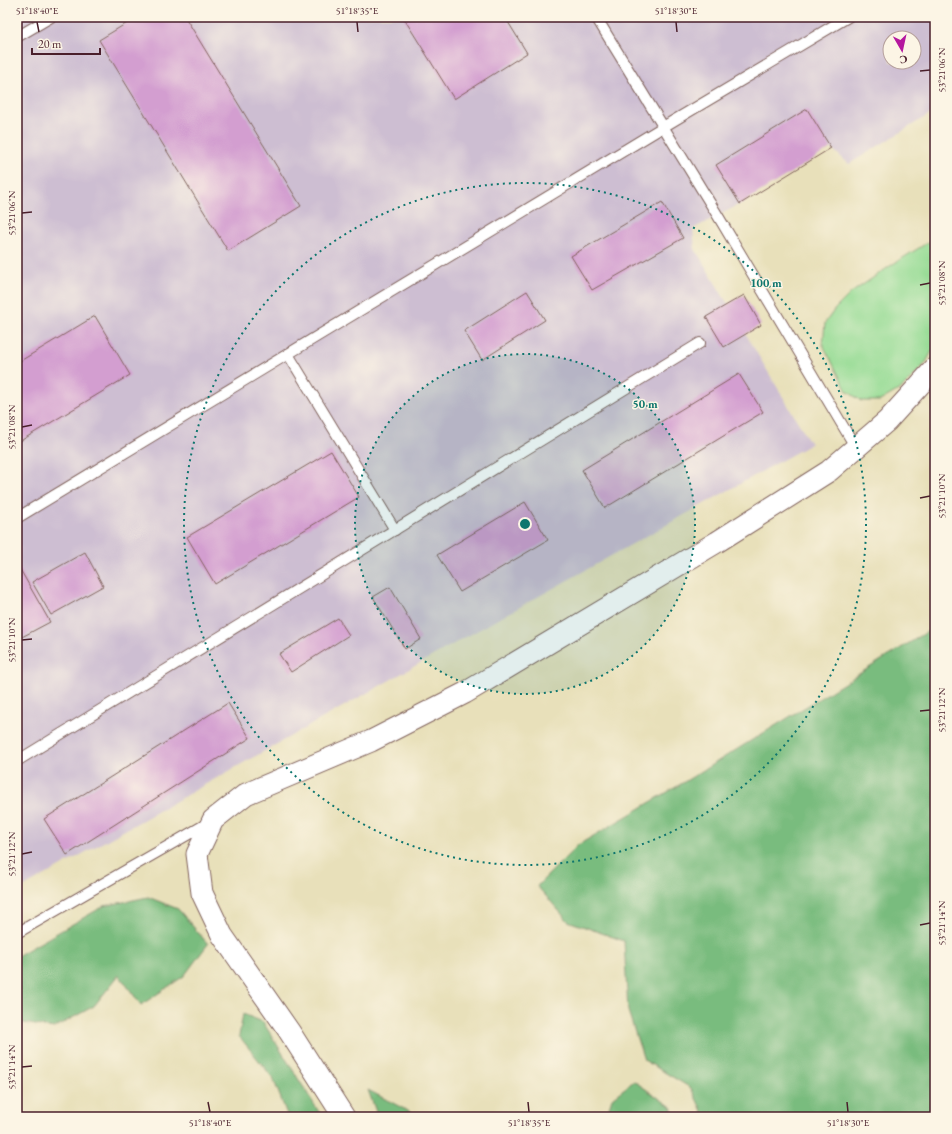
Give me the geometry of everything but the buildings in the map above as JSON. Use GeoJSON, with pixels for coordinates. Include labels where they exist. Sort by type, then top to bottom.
{"type":"FeatureCollection","features":[{"type":"Feature","properties":{"kind":"street"},"geometry":{"type":"LineString","coordinates":[[344,1117],[289,1031],[222,935],[202,893],[197,854],[213,820],[246,794],[370,741],[465,693],[717,542],[829,471],[887,421],[935,368]]}},
{"type":"Feature","properties":{"kind":"lane"},"geometry":{"type":"LineString","coordinates":[[17,37],[51,17]]}},
{"type":"Feature","properties":{"kind":"lane"},"geometry":{"type":"LineString","coordinates":[[596,17],[718,216],[856,448]]}},
{"type":"Feature","properties":{"kind":"lane"},"geometry":{"type":"LineString","coordinates":[[17,518],[663,127],[848,17]]}},
{"type":"Feature","properties":{"kind":"lane"},"geometry":{"type":"LineString","coordinates":[[17,761],[700,343]]}},
{"type":"Feature","properties":{"kind":"lane"},"geometry":{"type":"LineString","coordinates":[[288,354],[395,530]]}},
{"type":"Feature","properties":{"kind":"lane"},"geometry":{"type":"LineString","coordinates":[[17,933],[213,820]]}},
{"type":"Feature","properties":{"kind":"shaded area"},"geometry":{"type":"Polygon","coordinates":[[[17,17],[935,17],[935,111],[849,164],[831,148],[740,204],[693,229],[695,249],[811,444],[17,891],[17,17]]]}},
{"type":"Feature","properties":{"kind":"green space"},"geometry":{"type":"Polygon","coordinates":[[[935,238],[935,346],[925,364],[902,388],[880,401],[861,401],[847,391],[823,345],[825,323],[835,309],[851,293],[893,264],[935,238]]]}},
{"type":"Feature","properties":{"kind":"green space"},"geometry":{"type":"Polygon","coordinates":[[[935,627],[935,1117],[705,1117],[691,1088],[644,1060],[628,1011],[624,941],[568,921],[537,886],[578,845],[676,787],[935,627]]]}},
{"type":"Feature","properties":{"kind":"green space"},"geometry":{"type":"Polygon","coordinates":[[[148,897],[178,909],[208,944],[184,976],[141,1005],[119,975],[94,1006],[54,1028],[17,1022],[17,956],[104,906],[148,897]]]}},
{"type":"Feature","properties":{"kind":"green space"},"geometry":{"type":"Polygon","coordinates":[[[243,1014],[263,1022],[322,1117],[288,1117],[273,1078],[239,1036],[243,1014]]]}},
{"type":"Feature","properties":{"kind":"green space"},"geometry":{"type":"Polygon","coordinates":[[[634,1081],[673,1108],[670,1117],[606,1117],[612,1098],[634,1081]]]}},
{"type":"Feature","properties":{"kind":"green space"},"geometry":{"type":"Polygon","coordinates":[[[368,1090],[410,1112],[411,1117],[378,1117],[368,1090]]]}},
{"type":"Feature","properties":{"kind":"green space"},"geometry":{"type":"Polygon","coordinates":[[[583,1114],[585,1117],[541,1117],[542,1116],[583,1114]]]}}]}
